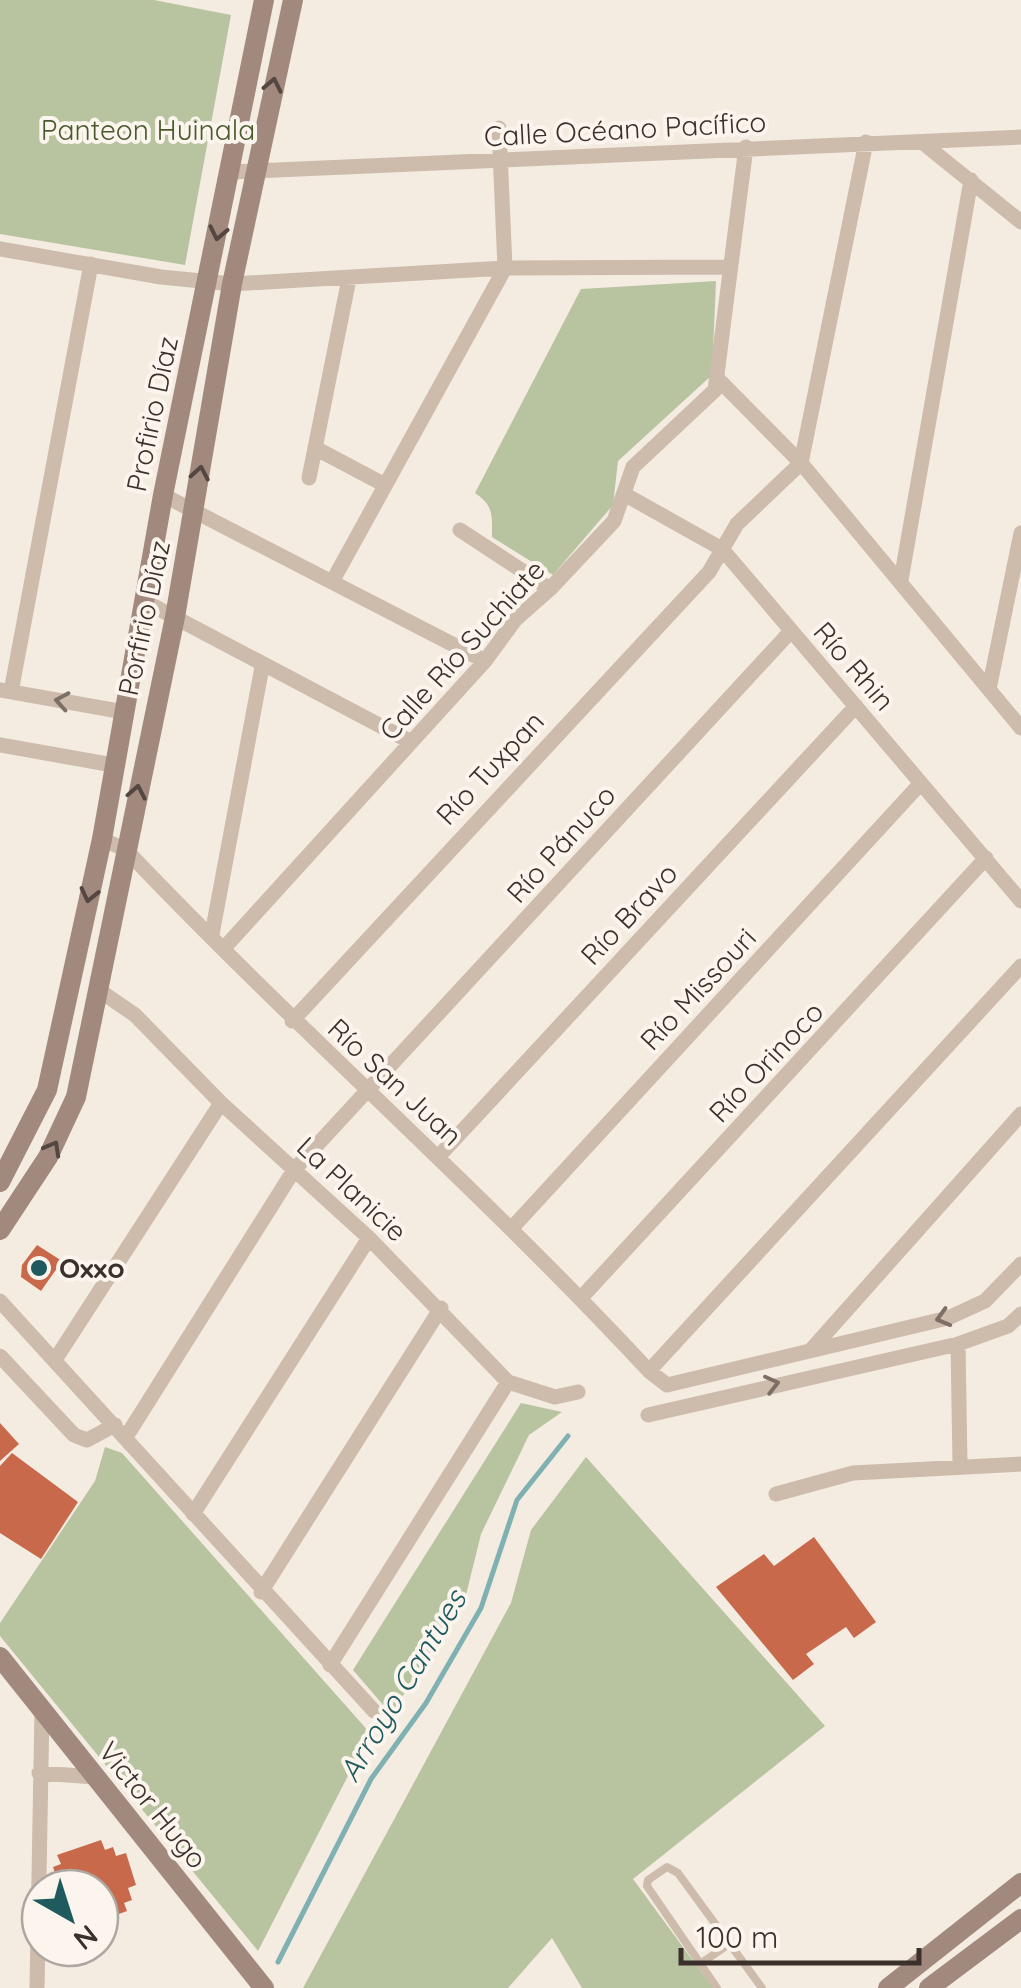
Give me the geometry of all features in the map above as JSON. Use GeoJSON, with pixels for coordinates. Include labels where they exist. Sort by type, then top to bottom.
{"type":"FeatureCollection","features":[{"type":"Feature","properties":{"kind":"street","name":"Porfirio Díaz"},"geometry":{"type":"LineString","coordinates":[[0,1230],[68,1120],[100,991],[175,618],[232,284],[292,0]]}},
{"type":"Feature","properties":{"kind":"street","name":"Profirio Díaz"},"geometry":{"type":"LineString","coordinates":[[0,1182],[47,1090],[102,839],[163,496],[230,172],[258,1]]}},
{"type":"Feature","properties":{"kind":"street"},"geometry":{"type":"LineString","coordinates":[[332,582],[505,268],[499,128]]}},
{"type":"Feature","properties":{"kind":"street","name":"Calle Océano Pacífico"},"geometry":{"type":"LineString","coordinates":[[230,172],[1021,138]]}},
{"type":"Feature","properties":{"kind":"street"},"geometry":{"type":"LineString","coordinates":[[801,463],[866,142]]}},
{"type":"Feature","properties":{"kind":"street"},"geometry":{"type":"LineString","coordinates":[[923,143],[1021,222]]}},
{"type":"Feature","properties":{"kind":"street"},"geometry":{"type":"LineString","coordinates":[[746,148],[728,266],[718,380],[801,463],[1021,728]]}},
{"type":"Feature","properties":{"kind":"street"},"geometry":{"type":"LineString","coordinates":[[901,580],[971,180]]}},
{"type":"Feature","properties":{"kind":"street"},"geometry":{"type":"LineString","coordinates":[[0,249],[207,284],[505,268],[728,266]]}},
{"type":"Feature","properties":{"kind":"street"},"geometry":{"type":"LineString","coordinates":[[91,264],[5,692],[124,712]]}},
{"type":"Feature","properties":{"kind":"street"},"geometry":{"type":"LineString","coordinates":[[309,478],[349,278]]}},
{"type":"Feature","properties":{"kind":"street","name":"Calle Río Suchiate"},"geometry":{"type":"LineString","coordinates":[[224,946],[485,661],[515,620],[614,521],[633,467],[708,398],[718,380]]}},
{"type":"Feature","properties":{"kind":"street"},"geometry":{"type":"LineString","coordinates":[[317,449],[385,486]]}},
{"type":"Feature","properties":{"kind":"street","name":"Río Tuxpan"},"geometry":{"type":"LineString","coordinates":[[292,1021],[709,572],[737,524],[801,463]]}},
{"type":"Feature","properties":{"kind":"street","name":"Río Rhin"},"geometry":{"type":"LineString","coordinates":[[624,494],[722,549],[986,858],[1015,881],[1021,901]]}},
{"type":"Feature","properties":{"kind":"street"},"geometry":{"type":"LineString","coordinates":[[163,496],[485,661]]}},
{"type":"Feature","properties":{"kind":"street"},"geometry":{"type":"LineString","coordinates":[[460,530],[550,589]]}},
{"type":"Feature","properties":{"kind":"street"},"geometry":{"type":"LineString","coordinates":[[989,688],[1021,533]]}},
{"type":"Feature","properties":{"kind":"street"},"geometry":{"type":"LineString","coordinates":[[144,601],[262,667],[411,742]]}},
{"type":"Feature","properties":{"kind":"street","name":"Río Pánuco"},"geometry":{"type":"LineString","coordinates":[[120,1431],[294,1170],[790,631]]}},
{"type":"Feature","properties":{"kind":"street"},"geometry":{"type":"LineString","coordinates":[[212,934],[262,667]]}},
{"type":"Feature","properties":{"kind":"street","name":"Río Bravo"},"geometry":{"type":"LineString","coordinates":[[440,1156],[856,706]]}},
{"type":"Feature","properties":{"kind":"street"},"geometry":{"type":"LineString","coordinates":[[0,745],[113,765]]}},
{"type":"Feature","properties":{"kind":"street","name":"Río Missouri"},"geometry":{"type":"LineString","coordinates":[[512,1228],[920,783]]}},
{"type":"Feature","properties":{"kind":"street","name":"Río San Juan"},"geometry":{"type":"LineString","coordinates":[[102,839],[126,850],[224,946],[292,1021],[440,1156],[667,1385]]}},
{"type":"Feature","properties":{"kind":"street","name":"Río Orinoco"},"geometry":{"type":"LineString","coordinates":[[581,1298],[986,858]]}},
{"type":"Feature","properties":{"kind":"street"},"geometry":{"type":"LineString","coordinates":[[649,1371],[1021,966]]}},
{"type":"Feature","properties":{"kind":"street","name":"La Planicie"},"geometry":{"type":"LineString","coordinates":[[100,991],[134,1015],[221,1102],[370,1238],[508,1382]]}},
{"type":"Feature","properties":{"kind":"street"},"geometry":{"type":"LineString","coordinates":[[55,1360],[221,1102]]}},
{"type":"Feature","properties":{"kind":"street"},"geometry":{"type":"LineString","coordinates":[[810,1351],[1021,1114]]}},
{"type":"Feature","properties":{"kind":"street"},"geometry":{"type":"LineString","coordinates":[[193,1514],[370,1238]]}},
{"type":"Feature","properties":{"kind":"street"},"geometry":{"type":"LineString","coordinates":[[678,1408],[667,1385],[969,1310],[984,1301],[1021,1264]]}},
{"type":"Feature","properties":{"kind":"street"},"geometry":{"type":"LineString","coordinates":[[0,1301],[261,1592],[374,1711]]}},
{"type":"Feature","properties":{"kind":"street"},"geometry":{"type":"LineString","coordinates":[[261,1592],[441,1308]]}},
{"type":"Feature","properties":{"kind":"street"},"geometry":{"type":"LineString","coordinates":[[648,1414],[958,1344],[1008,1326],[1021,1314]]}},
{"type":"Feature","properties":{"kind":"street"},"geometry":{"type":"LineString","coordinates":[[958,1344],[960,1464]]}},
{"type":"Feature","properties":{"kind":"street"},"geometry":{"type":"LineString","coordinates":[[0,1356],[74,1434],[87,1440],[120,1431]]}},
{"type":"Feature","properties":{"kind":"street"},"geometry":{"type":"LineString","coordinates":[[330,1665],[508,1382],[555,1397],[578,1392]]}},
{"type":"Feature","properties":{"kind":"street"},"geometry":{"type":"LineString","coordinates":[[776,1494],[853,1473],[960,1464],[1021,1464]]}},
{"type":"Feature","properties":{"kind":"street","name":"Victor Hugo"},"geometry":{"type":"LineString","coordinates":[[0,1657],[264,1988]]}},
{"type":"Feature","properties":{"kind":"street"},"geometry":{"type":"LineString","coordinates":[[37,1988],[42,1710]]}},
{"type":"Feature","properties":{"kind":"street"},"geometry":{"type":"LineString","coordinates":[[39,1773],[96,1777]]}},
{"type":"Feature","properties":{"kind":"street"},"geometry":{"type":"LineString","coordinates":[[888,1988],[1021,1883]]}},
{"type":"Feature","properties":{"kind":"street"},"geometry":{"type":"LineString","coordinates":[[929,1988],[1021,1919]]}},
{"type":"Feature","properties":{"kind":"lane"},"geometry":{"type":"LineString","coordinates":[[717,1988],[650,1892],[648,1880],[667,1867],[673,1869],[762,1988]]}},
{"type":"Feature","properties":{"kind":"lane"},"geometry":{"type":"LineString","coordinates":[[700,1964],[729,1944]]}},
{"type":"Feature","properties":{"kind":"green space","name":"Panteon Huinala"},"geometry":{"type":"Polygon","coordinates":[[[0,0],[154,0],[231,15],[185,265],[0,234],[0,0]]]}},
{"type":"Feature","properties":{"kind":"green space"},"geometry":{"type":"Polygon","coordinates":[[[716,281],[712,375],[618,461],[613,505],[553,575],[492,537],[491,512],[475,493],[581,289],[716,281]]]}},
{"type":"Feature","properties":{"kind":"green space"},"geometry":{"type":"Polygon","coordinates":[[[521,1403],[562,1412],[529,1435],[481,1534],[465,1599],[391,1714],[353,1670],[521,1403]]]}},
{"type":"Feature","properties":{"kind":"green space"},"geometry":{"type":"Polygon","coordinates":[[[105,1447],[122,1453],[370,1733],[258,1951],[0,1636],[0,1623],[95,1481],[105,1447]]]}},
{"type":"Feature","properties":{"kind":"green space"},"geometry":{"type":"Polygon","coordinates":[[[586,1457],[825,1726],[633,1879],[713,1988],[582,1988],[552,1938],[508,1988],[303,1988],[511,1603],[531,1530],[586,1457]]]}},
{"type":"Feature","properties":{"kind":"building"},"geometry":{"type":"Polygon","coordinates":[[[37,1245],[62,1261],[41,1291],[21,1277],[22,1265],[37,1245]]]}},
{"type":"Feature","properties":{"kind":"building"},"geometry":{"type":"Polygon","coordinates":[[[0,1423],[19,1444],[0,1461],[0,1423]]]}},
{"type":"Feature","properties":{"kind":"building"},"geometry":{"type":"Polygon","coordinates":[[[12,1453],[78,1502],[41,1559],[0,1533],[0,1466],[12,1453]]]}},
{"type":"Feature","properties":{"kind":"building"},"geometry":{"type":"Polygon","coordinates":[[[814,1537],[876,1622],[854,1638],[846,1627],[806,1654],[814,1664],[793,1680],[716,1587],[764,1554],[774,1566],[814,1537]]]}},
{"type":"Feature","properties":{"kind":"building"},"geometry":{"type":"Polygon","coordinates":[[[101,1840],[105,1850],[113,1847],[116,1856],[126,1853],[136,1885],[128,1888],[132,1900],[124,1903],[127,1911],[120,1914],[120,1868],[53,1868],[61,1864],[57,1855],[101,1840]]]}},
{"type":"Feature","properties":{"kind":"waterway","name":"Arroyo Cantues"},"geometry":{"type":"LineString","coordinates":[[278,1962],[371,1779],[426,1703],[481,1608],[517,1500],[568,1436]]}},
{"type":"Feature","properties":{"kind":"place","name":"Oxxo"},"geometry":{"type":"Point","coordinates":[39,1268]}}]}
